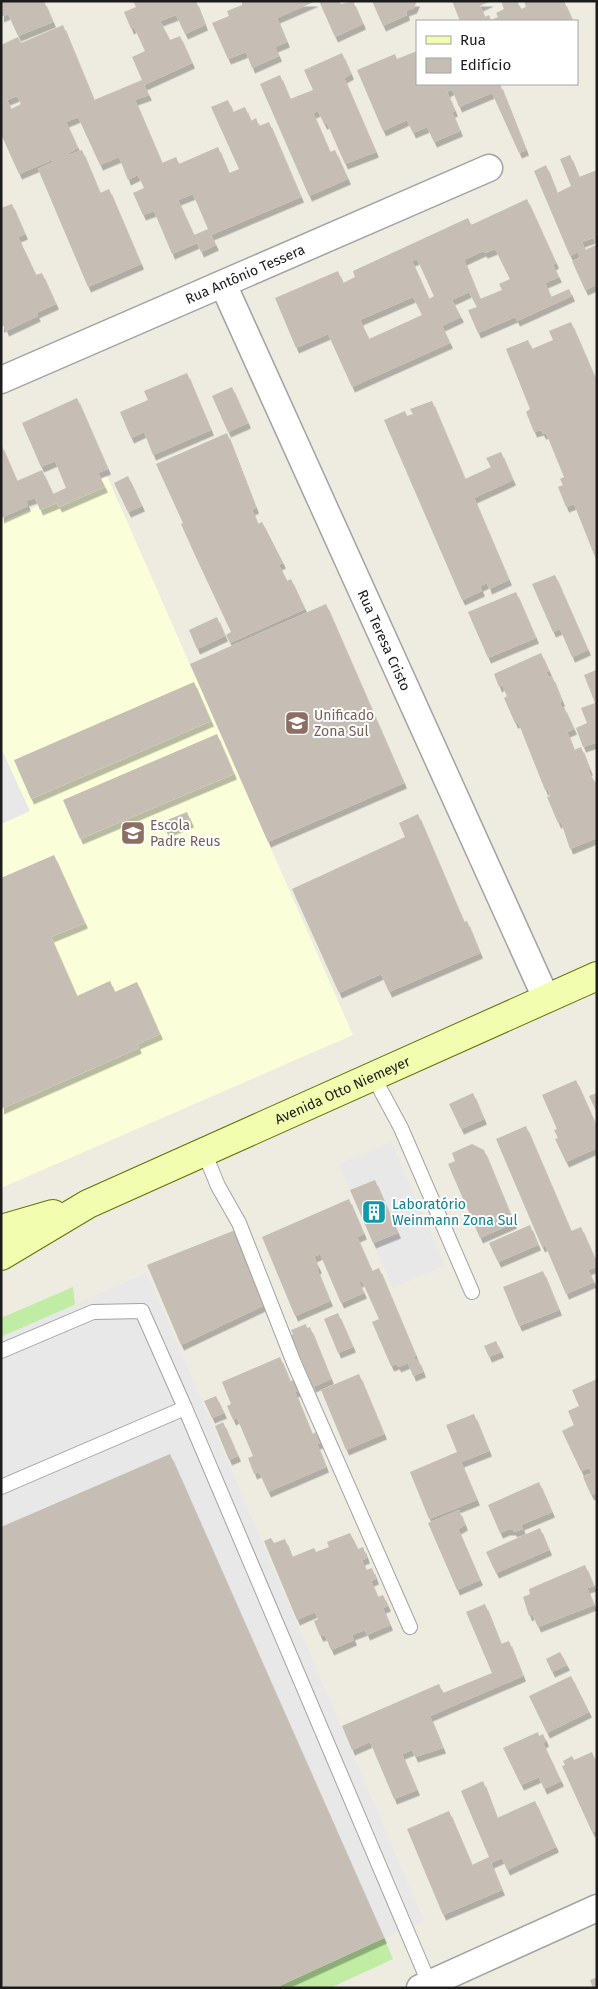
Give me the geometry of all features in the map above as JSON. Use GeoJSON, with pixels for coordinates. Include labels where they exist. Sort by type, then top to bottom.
{"type":"FeatureCollection","features":[{"type":"Feature","properties":{"kind":"main road","name":"Avenida Otto Niemeyer"},"geometry":{"type":"LineString","coordinates":[[1,1256],[88,1204],[597,976]]}},
{"type":"Feature","properties":{"kind":"main road","name":"Avenida Otto Niemeyer"},"geometry":{"type":"LineString","coordinates":[[1,1229],[88,1204]]}},
{"type":"Feature","properties":{"kind":"street","name":"Rua Antônio Tessera"},"geometry":{"type":"LineString","coordinates":[[1,380],[489,168]]}},
{"type":"Feature","properties":{"kind":"street","name":"Rua Teresa Cristo"},"geometry":{"type":"LineString","coordinates":[[223,284],[546,998]]}},
{"type":"Feature","properties":{"kind":"street"},"geometry":{"type":"LineString","coordinates":[[424,1985],[597,1908]]}},
{"type":"Feature","properties":{"kind":"lane"},"geometry":{"type":"LineString","coordinates":[[373,1076],[401,1128],[472,1292]]}},
{"type":"Feature","properties":{"kind":"lane"},"geometry":{"type":"LineString","coordinates":[[204,1152],[218,1186],[238,1223],[294,1363],[410,1627]]}},
{"type":"Feature","properties":{"kind":"lane"},"geometry":{"type":"LineString","coordinates":[[1,1352],[93,1312],[142,1311],[185,1408],[424,1985]]}},
{"type":"Feature","properties":{"kind":"lane"},"geometry":{"type":"LineString","coordinates":[[1,1487],[185,1408]]}},
{"type":"Feature","properties":{"kind":"shaded area","name":"Escola Padre Reus"},"geometry":{"type":"Polygon","coordinates":[[[107,476],[353,1035],[1,1188],[1,824],[29,811],[1,748],[1,522],[107,476]]]}},
{"type":"Feature","properties":{"kind":"shaded area"},"geometry":{"type":"Polygon","coordinates":[[[1,748],[30,811],[1,824],[1,748]]]}},
{"type":"Feature","properties":{"kind":"shaded area"},"geometry":{"type":"Polygon","coordinates":[[[391,1142],[445,1265],[393,1288],[373,1243],[398,1233],[375,1180],[350,1190],[339,1164],[391,1142]]]}},
{"type":"Feature","properties":{"kind":"shaded area"},"geometry":{"type":"Polygon","coordinates":[[[147,1273],[424,1921],[384,1938],[170,1454],[1,1527],[1,1337],[147,1273]]]}},
{"type":"Feature","properties":{"kind":"green space"},"geometry":{"type":"Polygon","coordinates":[[[73,1287],[75,1305],[1,1337],[1,1318],[73,1287]]]}},
{"type":"Feature","properties":{"kind":"green space"},"geometry":{"type":"Polygon","coordinates":[[[384,1938],[393,1959],[330,1988],[275,1988],[384,1938]]]}},
{"type":"Feature","properties":{"kind":"building"},"geometry":{"type":"Polygon","coordinates":[[[1,1],[44,1],[53,22],[18,36],[8,14],[1,17],[1,1]]]}},
{"type":"Feature","properties":{"kind":"building"},"geometry":{"type":"Polygon","coordinates":[[[133,1],[196,1],[205,25],[185,34],[176,15],[160,21],[170,40],[180,36],[192,63],[144,85],[149,95],[135,100],[162,163],[176,157],[179,164],[218,147],[229,173],[239,169],[211,107],[228,100],[233,112],[245,107],[251,121],[256,118],[259,126],[269,122],[301,197],[211,235],[216,245],[201,252],[197,243],[172,254],[154,211],[143,215],[133,193],[144,188],[138,175],[128,180],[119,157],[100,165],[78,117],[66,122],[78,148],[69,153],[69,155],[82,150],[100,193],[109,189],[141,264],[88,287],[38,169],[53,162],[52,160],[19,174],[1,134],[1,45],[18,37],[21,43],[63,25],[94,100],[142,80],[132,57],[145,51],[134,27],[131,29],[124,12],[136,7],[133,1]],[[17,96],[7,100],[11,109],[21,104],[17,96]],[[193,194],[178,200],[194,235],[208,229],[193,194]]]}},
{"type":"Feature","properties":{"kind":"building"},"geometry":{"type":"Polygon","coordinates":[[[242,1],[316,1],[277,18],[287,42],[275,47],[279,56],[252,68],[246,52],[228,59],[212,23],[229,16],[227,11],[242,5],[242,1]]]}},
{"type":"Feature","properties":{"kind":"building"},"geometry":{"type":"Polygon","coordinates":[[[319,1],[339,1],[341,4],[353,1],[363,24],[335,37],[319,1]]]}},
{"type":"Feature","properties":{"kind":"building"},"geometry":{"type":"Polygon","coordinates":[[[372,1],[417,1],[414,8],[406,11],[407,15],[383,26],[372,1]]]}},
{"type":"Feature","properties":{"kind":"building"},"geometry":{"type":"Polygon","coordinates":[[[452,1],[491,1],[480,6],[485,17],[489,15],[491,20],[460,20],[452,1]]]}},
{"type":"Feature","properties":{"kind":"building"},"geometry":{"type":"Polygon","coordinates":[[[501,1],[517,1],[521,9],[526,7],[524,1],[564,1],[573,20],[491,20],[498,17],[496,13],[504,9],[501,1]]]}},
{"type":"Feature","properties":{"kind":"building"},"geometry":{"type":"Polygon","coordinates":[[[416,51],[416,85],[500,85],[526,150],[519,153],[492,93],[459,107],[452,89],[447,92],[455,111],[452,112],[460,131],[434,142],[427,127],[413,133],[407,120],[383,131],[357,70],[395,54],[397,59],[416,51]]]}},
{"type":"Feature","properties":{"kind":"building"},"geometry":{"type":"Polygon","coordinates":[[[342,53],[351,74],[344,78],[376,152],[345,164],[327,123],[324,124],[318,111],[313,113],[330,152],[335,150],[348,179],[309,196],[260,84],[280,75],[290,99],[313,90],[304,70],[342,53]]]}},
{"type":"Feature","properties":{"kind":"building"},"geometry":{"type":"Polygon","coordinates":[[[570,155],[579,177],[597,170],[597,285],[585,290],[572,261],[580,258],[578,252],[570,256],[534,171],[546,165],[557,193],[571,186],[560,159],[570,155]],[[593,238],[582,242],[585,250],[596,245],[593,238]]]}},
{"type":"Feature","properties":{"kind":"building"},"geometry":{"type":"Polygon","coordinates":[[[527,199],[556,263],[553,265],[559,277],[545,283],[551,297],[569,289],[572,296],[517,321],[515,317],[478,333],[468,310],[477,307],[469,292],[452,300],[461,317],[442,326],[450,343],[352,387],[328,334],[296,348],[275,298],[338,271],[343,283],[355,277],[353,271],[468,218],[471,225],[527,199]],[[495,249],[485,253],[483,251],[464,260],[480,299],[502,290],[499,284],[510,279],[495,249]],[[417,259],[412,261],[429,299],[434,296],[417,259]],[[413,297],[360,320],[369,339],[422,315],[413,297]]]}},
{"type":"Feature","properties":{"kind":"building"},"geometry":{"type":"Polygon","coordinates":[[[12,204],[25,234],[18,237],[36,275],[42,273],[56,304],[36,313],[38,316],[6,331],[4,326],[1,327],[1,208],[12,204]]]}},
{"type":"Feature","properties":{"kind":"building"},"geometry":{"type":"Polygon","coordinates":[[[571,322],[597,382],[597,562],[574,504],[566,507],[558,487],[563,485],[560,479],[564,477],[546,433],[543,434],[541,430],[534,432],[526,412],[530,409],[506,349],[528,340],[532,349],[553,340],[549,331],[571,322]]]}},
{"type":"Feature","properties":{"kind":"building"},"geometry":{"type":"Polygon","coordinates":[[[187,373],[211,430],[153,455],[144,432],[131,438],[120,412],[148,400],[144,391],[187,373]]]}},
{"type":"Feature","properties":{"kind":"building"},"geometry":{"type":"Polygon","coordinates":[[[232,387],[248,423],[228,432],[212,396],[232,387]]]}},
{"type":"Feature","properties":{"kind":"building"},"geometry":{"type":"Polygon","coordinates":[[[77,398],[108,469],[98,473],[105,487],[59,507],[57,503],[40,510],[35,498],[26,501],[28,506],[1,518],[1,444],[17,481],[42,470],[53,494],[66,488],[55,461],[41,467],[22,423],[77,398]]]}},
{"type":"Feature","properties":{"kind":"building"},"geometry":{"type":"Polygon","coordinates":[[[432,401],[465,479],[491,467],[486,458],[501,452],[513,480],[474,498],[509,580],[489,589],[487,583],[480,586],[482,591],[462,600],[384,420],[405,411],[407,416],[413,414],[410,409],[432,401]]]}},
{"type":"Feature","properties":{"kind":"building"},"geometry":{"type":"Polygon","coordinates":[[[227,433],[256,508],[252,510],[258,524],[262,522],[283,563],[279,565],[287,581],[291,579],[305,609],[230,643],[226,635],[231,632],[181,524],[183,523],[156,464],[227,433]]]}},
{"type":"Feature","properties":{"kind":"building"},"geometry":{"type":"Polygon","coordinates":[[[128,476],[142,506],[128,512],[114,483],[128,476]]]}},
{"type":"Feature","properties":{"kind":"building"},"geometry":{"type":"Polygon","coordinates":[[[555,575],[588,650],[572,657],[560,629],[553,632],[532,584],[555,575]]]}},
{"type":"Feature","properties":{"kind":"building"},"geometry":{"type":"Polygon","coordinates":[[[516,592],[536,638],[488,658],[468,612],[516,592]]]}},
{"type":"Feature","properties":{"kind":"building","name":"Unificado Zona Sul"},"geometry":{"type":"Polygon","coordinates":[[[326,604],[404,783],[268,842],[190,664],[326,604]]]}},
{"type":"Feature","properties":{"kind":"building"},"geometry":{"type":"Polygon","coordinates":[[[217,617],[225,636],[197,649],[189,630],[217,617]]]}},
{"type":"Feature","properties":{"kind":"building"},"geometry":{"type":"Polygon","coordinates":[[[541,653],[549,671],[546,672],[549,677],[552,676],[562,701],[560,702],[562,708],[564,707],[574,729],[567,732],[574,750],[581,747],[590,770],[588,771],[597,785],[597,838],[570,849],[561,822],[558,823],[547,797],[550,796],[548,789],[545,790],[518,722],[515,723],[504,698],[507,696],[502,685],[499,687],[494,674],[541,653]]]}},
{"type":"Feature","properties":{"kind":"building"},"geometry":{"type":"Polygon","coordinates":[[[596,670],[597,746],[595,743],[583,747],[576,728],[587,723],[581,708],[595,703],[584,675],[596,670]]]}},
{"type":"Feature","properties":{"kind":"building"},"geometry":{"type":"Polygon","coordinates":[[[194,682],[211,721],[31,799],[14,760],[194,682]]]}},
{"type":"Feature","properties":{"kind":"building"},"geometry":{"type":"Polygon","coordinates":[[[217,734],[234,774],[80,839],[63,800],[217,734]]]}},
{"type":"Feature","properties":{"kind":"building"},"geometry":{"type":"Polygon","coordinates":[[[187,812],[191,822],[166,832],[162,822],[187,812]]]}},
{"type":"Feature","properties":{"kind":"building"},"geometry":{"type":"Polygon","coordinates":[[[418,814],[464,922],[467,921],[480,953],[389,992],[381,974],[339,993],[292,889],[405,837],[399,823],[418,814]]]}},
{"type":"Feature","properties":{"kind":"building"},"geometry":{"type":"Polygon","coordinates":[[[54,855],[85,923],[51,937],[77,996],[110,981],[115,992],[137,982],[160,1034],[137,1044],[139,1048],[1,1109],[1,878],[54,855]]]}},
{"type":"Feature","properties":{"kind":"building"},"geometry":{"type":"Polygon","coordinates":[[[576,1080],[597,1127],[597,1148],[566,1162],[555,1139],[558,1138],[554,1130],[557,1129],[542,1095],[576,1080]]]}},
{"type":"Feature","properties":{"kind":"building"},"geometry":{"type":"Polygon","coordinates":[[[473,1093],[484,1119],[461,1129],[449,1104],[473,1093]]]}},
{"type":"Feature","properties":{"kind":"building"},"geometry":{"type":"Polygon","coordinates":[[[597,1093],[597,1113],[589,1096],[597,1093]]]}},
{"type":"Feature","properties":{"kind":"building"},"geometry":{"type":"Polygon","coordinates":[[[526,1126],[571,1231],[581,1227],[597,1263],[597,1266],[588,1270],[594,1282],[566,1294],[545,1245],[542,1247],[496,1139],[526,1126]]]}},
{"type":"Feature","properties":{"kind":"building"},"geometry":{"type":"Polygon","coordinates":[[[472,1144],[484,1150],[514,1223],[480,1238],[448,1164],[455,1161],[452,1153],[472,1144]]]}},
{"type":"Feature","properties":{"kind":"building","name":"Laboratório Weinmann Zona Sul"},"geometry":{"type":"Polygon","coordinates":[[[375,1180],[398,1233],[373,1243],[350,1190],[375,1180]]]}},
{"type":"Feature","properties":{"kind":"building"},"geometry":{"type":"Polygon","coordinates":[[[349,1199],[364,1234],[357,1237],[372,1271],[379,1268],[416,1356],[413,1357],[415,1360],[418,1359],[423,1372],[413,1376],[408,1363],[398,1367],[397,1364],[391,1366],[372,1322],[379,1319],[362,1281],[359,1282],[364,1293],[341,1303],[320,1254],[314,1257],[330,1301],[295,1316],[262,1237],[349,1199]]]}},
{"type":"Feature","properties":{"kind":"building"},"geometry":{"type":"Polygon","coordinates":[[[530,1225],[538,1245],[498,1262],[489,1243],[530,1225]]]}},
{"type":"Feature","properties":{"kind":"building"},"geometry":{"type":"Polygon","coordinates":[[[238,1229],[267,1304],[181,1345],[147,1265],[238,1229]]]}},
{"type":"Feature","properties":{"kind":"building"},"geometry":{"type":"Polygon","coordinates":[[[543,1271],[559,1310],[519,1326],[503,1287],[543,1271]]]}},
{"type":"Feature","properties":{"kind":"building"},"geometry":{"type":"Polygon","coordinates":[[[338,1313],[353,1347],[338,1353],[324,1319],[338,1313]]]}},
{"type":"Feature","properties":{"kind":"building"},"geometry":{"type":"Polygon","coordinates":[[[306,1324],[307,1328],[310,1327],[331,1379],[313,1387],[291,1335],[293,1334],[291,1330],[306,1324]]]}},
{"type":"Feature","properties":{"kind":"building"},"geometry":{"type":"Polygon","coordinates":[[[496,1341],[501,1352],[489,1357],[484,1346],[496,1341]]]}},
{"type":"Feature","properties":{"kind":"building"},"geometry":{"type":"Polygon","coordinates":[[[280,1357],[290,1381],[296,1380],[300,1390],[295,1392],[312,1434],[318,1431],[323,1442],[317,1444],[326,1467],[268,1492],[259,1472],[254,1474],[248,1458],[253,1456],[237,1418],[233,1420],[227,1406],[231,1404],[222,1382],[280,1357]]]}},
{"type":"Feature","properties":{"kind":"building"},"geometry":{"type":"Polygon","coordinates":[[[359,1374],[384,1434],[346,1450],[321,1390],[359,1374]]]}},
{"type":"Feature","properties":{"kind":"building"},"geometry":{"type":"Polygon","coordinates":[[[597,1379],[597,1493],[591,1495],[583,1477],[592,1473],[589,1468],[581,1471],[562,1431],[574,1425],[568,1411],[579,1406],[572,1390],[597,1379]]]}},
{"type":"Feature","properties":{"kind":"building"},"geometry":{"type":"Polygon","coordinates":[[[216,1396],[224,1413],[212,1418],[204,1401],[216,1396]]]}},
{"type":"Feature","properties":{"kind":"building"},"geometry":{"type":"Polygon","coordinates":[[[474,1414],[489,1451],[461,1462],[477,1500],[429,1519],[410,1472],[457,1452],[446,1425],[474,1414]]]}},
{"type":"Feature","properties":{"kind":"building"},"geometry":{"type":"Polygon","coordinates":[[[223,1422],[238,1456],[229,1460],[215,1426],[223,1422]]]}},
{"type":"Feature","properties":{"kind":"building"},"geometry":{"type":"Polygon","coordinates":[[[170,1454],[384,1938],[275,1988],[1,1988],[1,1527],[170,1454]]]}},
{"type":"Feature","properties":{"kind":"building"},"geometry":{"type":"Polygon","coordinates":[[[539,1482],[552,1512],[521,1525],[523,1529],[514,1532],[513,1530],[507,1530],[500,1533],[488,1505],[539,1482]]]}},
{"type":"Feature","properties":{"kind":"building"},"geometry":{"type":"Polygon","coordinates":[[[459,1510],[465,1525],[458,1529],[480,1580],[457,1590],[428,1523],[459,1510]]]}},
{"type":"Feature","properties":{"kind":"building"},"geometry":{"type":"Polygon","coordinates":[[[540,1528],[549,1550],[496,1573],[486,1552],[540,1528]]]}},
{"type":"Feature","properties":{"kind":"building"},"geometry":{"type":"Polygon","coordinates":[[[350,1533],[358,1549],[363,1547],[367,1558],[362,1560],[366,1570],[372,1568],[376,1579],[371,1581],[378,1597],[383,1595],[388,1606],[383,1608],[390,1625],[367,1635],[365,1630],[352,1635],[354,1640],[331,1650],[325,1635],[320,1636],[314,1621],[318,1619],[315,1612],[297,1620],[264,1541],[271,1538],[274,1543],[285,1539],[292,1557],[314,1548],[316,1552],[329,1547],[327,1542],[350,1533]]]}},
{"type":"Feature","properties":{"kind":"building"},"geometry":{"type":"Polygon","coordinates":[[[585,1565],[594,1586],[587,1588],[594,1605],[538,1627],[532,1614],[529,1616],[523,1597],[530,1594],[529,1589],[585,1565]]]}},
{"type":"Feature","properties":{"kind":"building"},"geometry":{"type":"Polygon","coordinates":[[[485,1604],[501,1644],[509,1641],[523,1676],[430,1716],[443,1748],[415,1757],[412,1750],[402,1754],[417,1790],[394,1799],[370,1742],[352,1750],[342,1726],[439,1684],[443,1693],[492,1673],[466,1612],[485,1604]]]}},
{"type":"Feature","properties":{"kind":"building"},"geometry":{"type":"Polygon","coordinates":[[[560,1652],[567,1665],[552,1672],[546,1659],[560,1652]]]}},
{"type":"Feature","properties":{"kind":"building"},"geometry":{"type":"Polygon","coordinates":[[[571,1676],[589,1712],[547,1733],[529,1696],[571,1676]]]}},
{"type":"Feature","properties":{"kind":"building"},"geometry":{"type":"Polygon","coordinates":[[[538,1732],[539,1736],[543,1734],[546,1741],[543,1743],[561,1781],[544,1789],[539,1777],[521,1785],[503,1748],[538,1732]]]}},
{"type":"Feature","properties":{"kind":"building"},"geometry":{"type":"Polygon","coordinates":[[[592,1752],[595,1759],[597,1758],[597,1830],[592,1832],[562,1766],[565,1765],[563,1761],[572,1756],[574,1760],[592,1752]]]}},
{"type":"Feature","properties":{"kind":"building"},"geometry":{"type":"Polygon","coordinates":[[[483,1781],[497,1818],[535,1801],[556,1847],[507,1870],[502,1858],[491,1863],[502,1890],[443,1915],[407,1829],[449,1811],[472,1865],[489,1857],[461,1791],[483,1781]]]}},
{"type":"Feature","properties":{"kind":"building"},"geometry":{"type":"Polygon","coordinates":[[[597,1977],[597,1988],[593,1988],[590,1980],[597,1977]]]}},
{"type":"Feature","properties":{"kind":"place","name":"Unificado Zona Sul"},"geometry":{"type":"Point","coordinates":[297,723]}},
{"type":"Feature","properties":{"kind":"place","name":"Escola Padre Reus"},"geometry":{"type":"Point","coordinates":[133,833]}},
{"type":"Feature","properties":{"kind":"place","name":"Laboratório Weinmann Zona Sul"},"geometry":{"type":"Point","coordinates":[374,1212]}}]}
